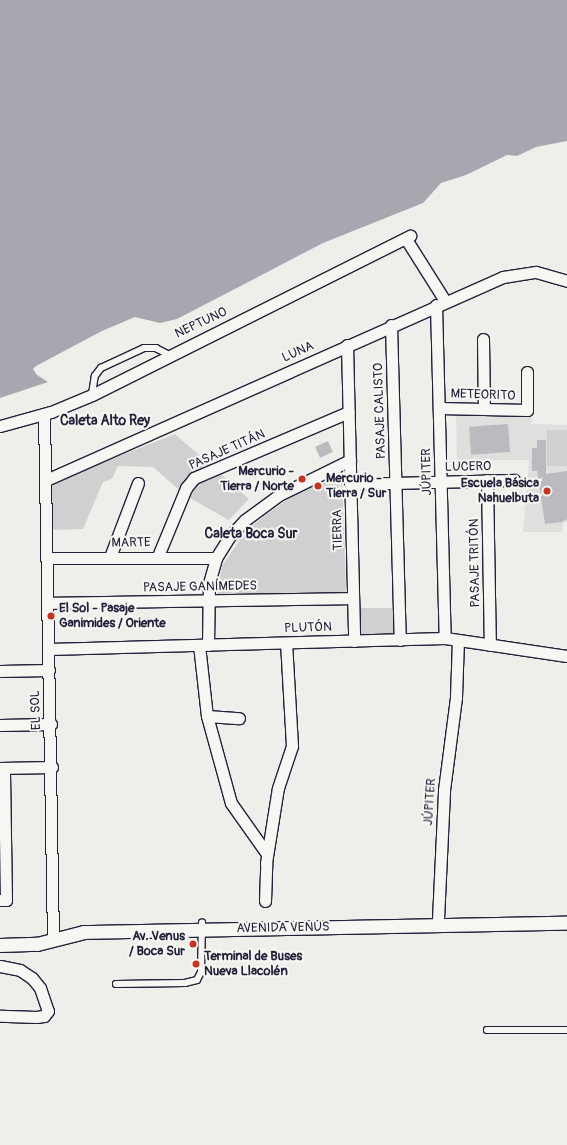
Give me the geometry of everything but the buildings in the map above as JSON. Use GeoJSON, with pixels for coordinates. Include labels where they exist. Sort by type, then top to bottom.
{"type":"FeatureCollection","features":[{"type":"Feature","properties":{"kind":"street","name":"NEPTUNO"},"geometry":{"type":"LineString","coordinates":[[0,426],[44,414],[92,395],[168,354],[408,238],[441,303]]}},
{"type":"Feature","properties":{"kind":"street","name":"LUNA"},"geometry":{"type":"LineString","coordinates":[[46,480],[441,303],[517,273],[542,273],[567,281]]}},
{"type":"Feature","properties":{"kind":"street","name":"JÚPITER"},"geometry":{"type":"LineString","coordinates":[[441,303],[439,408],[445,638]]}},
{"type":"Feature","properties":{"kind":"street","name":"PASAJE CALISTO"},"geometry":{"type":"LineString","coordinates":[[391,325],[400,640]]}},
{"type":"Feature","properties":{"kind":"street"},"geometry":{"type":"LineString","coordinates":[[483,339],[484,408]]}},
{"type":"Feature","properties":{"kind":"street","name":"TIERRA"},"geometry":{"type":"LineString","coordinates":[[347,345],[354,641]]}},
{"type":"Feature","properties":{"kind":"street","name":"METEORITO"},"geometry":{"type":"LineString","coordinates":[[439,408],[527,410],[527,372]]}},
{"type":"Feature","properties":{"kind":"street","name":"PASAJE TITÁN"},"geometry":{"type":"LineString","coordinates":[[158,556],[186,488],[194,478],[349,412]]}},
{"type":"Feature","properties":{"kind":"street","name":"EL SOL"},"geometry":{"type":"LineString","coordinates":[[44,414],[48,649],[52,767],[53,936]]}},
{"type":"Feature","properties":{"kind":"street"},"geometry":{"type":"LineString","coordinates":[[268,854],[233,808],[207,716],[204,645],[207,600],[216,558],[237,528],[266,504],[301,482],[350,460]]}},
{"type":"Feature","properties":{"kind":"street","name":"PASAJE TRITÓN"},"geometry":{"type":"LineString","coordinates":[[487,480],[490,645]]}},
{"type":"Feature","properties":{"kind":"street","name":"LUCERO"},"geometry":{"type":"LineString","coordinates":[[350,484],[514,480]]}},
{"type":"Feature","properties":{"kind":"street"},"geometry":{"type":"LineString","coordinates":[[110,557],[138,483]]}},
{"type":"Feature","properties":{"kind":"street","name":"MARTE"},"geometry":{"type":"LineString","coordinates":[[46,558],[158,556],[216,558]]}},
{"type":"Feature","properties":{"kind":"street","name":"PASAJE GANÍMEDES"},"geometry":{"type":"LineString","coordinates":[[47,603],[353,598]]}},
{"type":"Feature","properties":{"kind":"street","name":"PLUTÓN"},"geometry":{"type":"LineString","coordinates":[[48,649],[445,638],[567,656]]}},
{"type":"Feature","properties":{"kind":"street","name":"JÚPITER"},"geometry":{"type":"LineString","coordinates":[[438,919],[443,810],[456,697],[458,640]]}},
{"type":"Feature","properties":{"kind":"street"},"geometry":{"type":"LineString","coordinates":[[265,901],[268,854],[278,788],[292,746],[286,643]]}},
{"type":"Feature","properties":{"kind":"street"},"geometry":{"type":"LineString","coordinates":[[0,671],[49,670]]}},
{"type":"Feature","properties":{"kind":"street"},"geometry":{"type":"LineString","coordinates":[[207,716],[239,718]]}},
{"type":"Feature","properties":{"kind":"street"},"geometry":{"type":"LineString","coordinates":[[0,725],[51,724]]}},
{"type":"Feature","properties":{"kind":"street"},"geometry":{"type":"LineString","coordinates":[[0,900],[6,900],[2,768],[52,767]]}},
{"type":"Feature","properties":{"kind":"street","name":"AVENIDA VENUS"},"geometry":{"type":"LineString","coordinates":[[202,926],[567,916]]}},
{"type":"Feature","properties":{"kind":"street","name":"AVENIDA VENUS"},"geometry":{"type":"LineString","coordinates":[[0,946],[37,944],[53,936],[90,926],[567,923]]}},
{"type":"Feature","properties":{"kind":"street","name":"AVENIDA VENUS"},"geometry":{"type":"LineString","coordinates":[[0,938],[53,936]]}},
{"type":"Feature","properties":{"kind":"street"},"geometry":{"type":"LineString","coordinates":[[0,966],[20,970],[32,978],[40,988],[48,1011],[44,1016],[0,1016]]}},
{"type":"Feature","properties":{"kind":"lane"},"geometry":{"type":"LineString","coordinates":[[92,395],[95,376],[101,368],[144,348],[156,348],[168,354]]}},
{"type":"Feature","properties":{"kind":"lane"},"geometry":{"type":"LineString","coordinates":[[116,984],[185,983],[197,980],[201,972],[202,926]]}},
{"type":"Feature","properties":{"kind":"lane"},"geometry":{"type":"LineString","coordinates":[[487,1030],[567,1030]]}},
{"type":"Feature","properties":{"kind":"shaded area"},"geometry":{"type":"Polygon","coordinates":[[[0,0],[567,0],[567,141],[536,147],[517,156],[507,155],[466,175],[441,183],[423,203],[323,243],[177,319],[160,323],[135,317],[102,331],[36,366],[33,369],[37,375],[48,382],[0,398],[0,0]]]}},
{"type":"Feature","properties":{"kind":"shaded area"},"geometry":{"type":"Polygon","coordinates":[[[456,415],[532,416],[531,424],[567,425],[567,522],[563,522],[562,532],[523,532],[529,460],[457,460],[456,415]]]}},
{"type":"Feature","properties":{"kind":"shaded area"},"geometry":{"type":"Polygon","coordinates":[[[547,430],[567,430],[567,466],[547,466],[547,430]]]}},
{"type":"Feature","properties":{"kind":"shaded area"},"geometry":{"type":"Polygon","coordinates":[[[175,434],[249,499],[229,520],[186,496],[153,467],[118,466],[112,479],[103,482],[83,529],[52,530],[49,492],[54,482],[175,434]]]}},
{"type":"Feature","properties":{"kind":"shaded area"},"geometry":{"type":"Polygon","coordinates":[[[342,475],[346,594],[217,596],[222,566],[248,528],[295,494],[342,475]]]}},
{"type":"Feature","properties":{"kind":"shaded area"},"geometry":{"type":"Polygon","coordinates":[[[360,608],[395,608],[395,635],[360,635],[360,608]]]}},
{"type":"Feature","properties":{"kind":"place","name":"Mercurio - Tierra / Norte"},"geometry":{"type":"Point","coordinates":[302,479]}},
{"type":"Feature","properties":{"kind":"place","name":"Mercurio - Tierra / Sur"},"geometry":{"type":"Point","coordinates":[318,486]}},
{"type":"Feature","properties":{"kind":"place","name":"Escuela Básica Nahuelbuta"},"geometry":{"type":"Point","coordinates":[547,491]}},
{"type":"Feature","properties":{"kind":"place","name":"El Sol - Pasaje Ganimides / Oriente"},"geometry":{"type":"Point","coordinates":[51,616]}},
{"type":"Feature","properties":{"kind":"place","name":"Av. Venus / Boca Sur"},"geometry":{"type":"Point","coordinates":[193,944]}},
{"type":"Feature","properties":{"kind":"place","name":"Terminal de Buses Nueva Llacolén"},"geometry":{"type":"Point","coordinates":[196,964]}},
{"type":"Feature","properties":{"kind":"district","name":"Caleta Alto Rey"},"geometry":{"type":"Point","coordinates":[105,421]}},
{"type":"Feature","properties":{"kind":"district","name":"Caleta Boca Sur"},"geometry":{"type":"Point","coordinates":[251,534]}}]}
